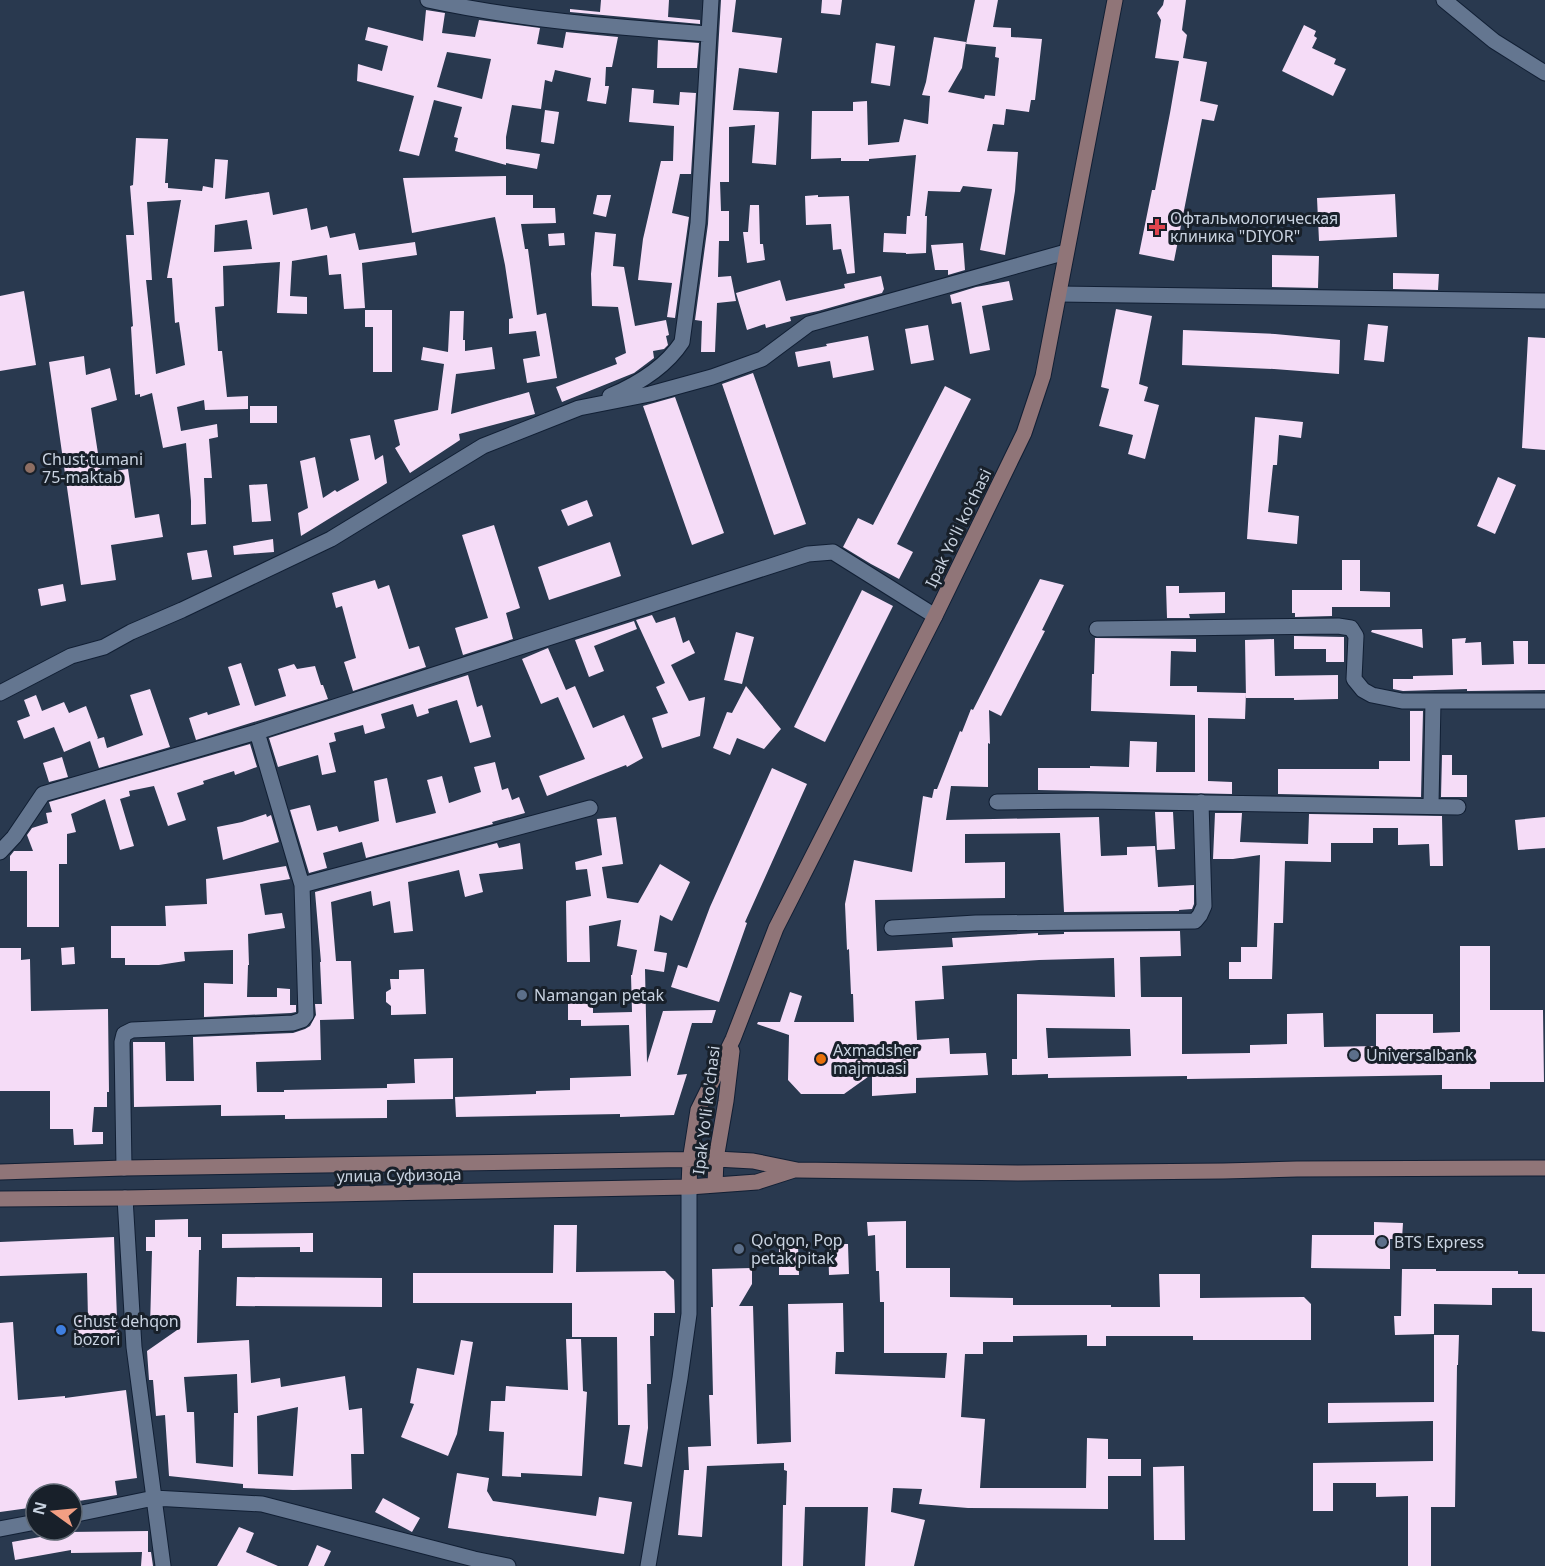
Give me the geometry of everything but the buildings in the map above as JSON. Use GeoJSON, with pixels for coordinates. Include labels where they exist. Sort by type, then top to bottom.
{"type":"FeatureCollection","features":[{"type":"Feature","properties":{"kind":"main road","name":"Ipak Yo'li ko'chasi"},"geometry":{"type":"LineString","coordinates":[[689,1187],[690,1161],[698,1110],[734,1039],[776,928],[935,616],[1024,433],[1043,376],[1115,0]]}},
{"type":"Feature","properties":{"kind":"main road","name":"Ipak Yo'li ko'chasi"},"geometry":{"type":"LineString","coordinates":[[715,1185],[716,1160],[734,1039]]}},
{"type":"Feature","properties":{"kind":"main road","name":"улица Суфизода"},"geometry":{"type":"LineString","coordinates":[[0,1172],[124,1168],[716,1160],[753,1161],[797,1170]]}},
{"type":"Feature","properties":{"kind":"main road"},"geometry":{"type":"LineString","coordinates":[[797,1170],[1030,1173],[1545,1168]]}},
{"type":"Feature","properties":{"kind":"main road","name":"улица Суфизода"},"geometry":{"type":"LineString","coordinates":[[0,1199],[689,1187],[757,1182],[797,1170]]}},
{"type":"Feature","properties":{"kind":"street"},"geometry":{"type":"LineString","coordinates":[[428,0],[466,8],[585,24],[708,34]]}},
{"type":"Feature","properties":{"kind":"street"},"geometry":{"type":"LineString","coordinates":[[0,693],[71,656],[104,647],[131,632],[331,539],[483,446],[625,389],[659,368],[675,353],[682,342],[698,223],[711,0]]}},
{"type":"Feature","properties":{"kind":"street"},"geometry":{"type":"LineString","coordinates":[[1444,0],[1494,41],[1545,73]]}},
{"type":"Feature","properties":{"kind":"street"},"geometry":{"type":"LineString","coordinates":[[579,408],[650,394],[712,377],[762,359],[809,324],[1066,252]]}},
{"type":"Feature","properties":{"kind":"street"},"geometry":{"type":"LineString","coordinates":[[1059,294],[1545,301]]}},
{"type":"Feature","properties":{"kind":"street"},"geometry":{"type":"LineString","coordinates":[[0,852],[14,837],[43,794],[257,732],[808,554],[833,552],[935,616]]}},
{"type":"Feature","properties":{"kind":"street"},"geometry":{"type":"LineString","coordinates":[[1097,629],[1351,627],[1356,636],[1354,679],[1363,690],[1372,695],[1402,701],[1545,701]]}},
{"type":"Feature","properties":{"kind":"street"},"geometry":{"type":"LineString","coordinates":[[1431,805],[1433,701]]}},
{"type":"Feature","properties":{"kind":"street"},"geometry":{"type":"LineString","coordinates":[[124,1168],[122,1042],[124,1034],[132,1030],[293,1023],[302,1020],[306,1015],[302,885],[257,732]]}},
{"type":"Feature","properties":{"kind":"street"},"geometry":{"type":"LineString","coordinates":[[997,802],[1201,802],[1458,807]]}},
{"type":"Feature","properties":{"kind":"street"},"geometry":{"type":"LineString","coordinates":[[892,928],[976,924],[1195,921],[1204,906],[1201,802]]}},
{"type":"Feature","properties":{"kind":"street"},"geometry":{"type":"LineString","coordinates":[[302,885],[590,808]]}},
{"type":"Feature","properties":{"kind":"street"},"geometry":{"type":"LineString","coordinates":[[648,1566],[689,1314],[689,1187]]}},
{"type":"Feature","properties":{"kind":"street"},"geometry":{"type":"LineString","coordinates":[[125,1198],[134,1347],[163,1566]]}},
{"type":"Feature","properties":{"kind":"street"},"geometry":{"type":"LineString","coordinates":[[84,1513],[154,1498],[262,1504],[508,1566]]}},
{"type":"Feature","properties":{"kind":"street"},"geometry":{"type":"LineString","coordinates":[[0,1529],[24,1524]]}},
{"type":"Feature","properties":{"kind":"place","name":"Офтальмологическая клиника \"DIYOR\""},"geometry":{"type":"Point","coordinates":[1157,227]}},
{"type":"Feature","properties":{"kind":"place","name":"Chust tumani 75-maktab"},"geometry":{"type":"Point","coordinates":[30,468]}},
{"type":"Feature","properties":{"kind":"place","name":"Namangan petak"},"geometry":{"type":"Point","coordinates":[522,995]}},
{"type":"Feature","properties":{"kind":"place","name":"Universalbank"},"geometry":{"type":"Point","coordinates":[1354,1055]}},
{"type":"Feature","properties":{"kind":"place","name":"Axmadsher majmuasi"},"geometry":{"type":"Point","coordinates":[821,1059]}},
{"type":"Feature","properties":{"kind":"place","name":"BTS Express"},"geometry":{"type":"Point","coordinates":[1382,1242]}},
{"type":"Feature","properties":{"kind":"place","name":"Qo'qon, Pop petak pitak"},"geometry":{"type":"Point","coordinates":[739,1249]}},
{"type":"Feature","properties":{"kind":"place","name":"Chust dehqon bozori"},"geometry":{"type":"Point","coordinates":[61,1330]}}]}
